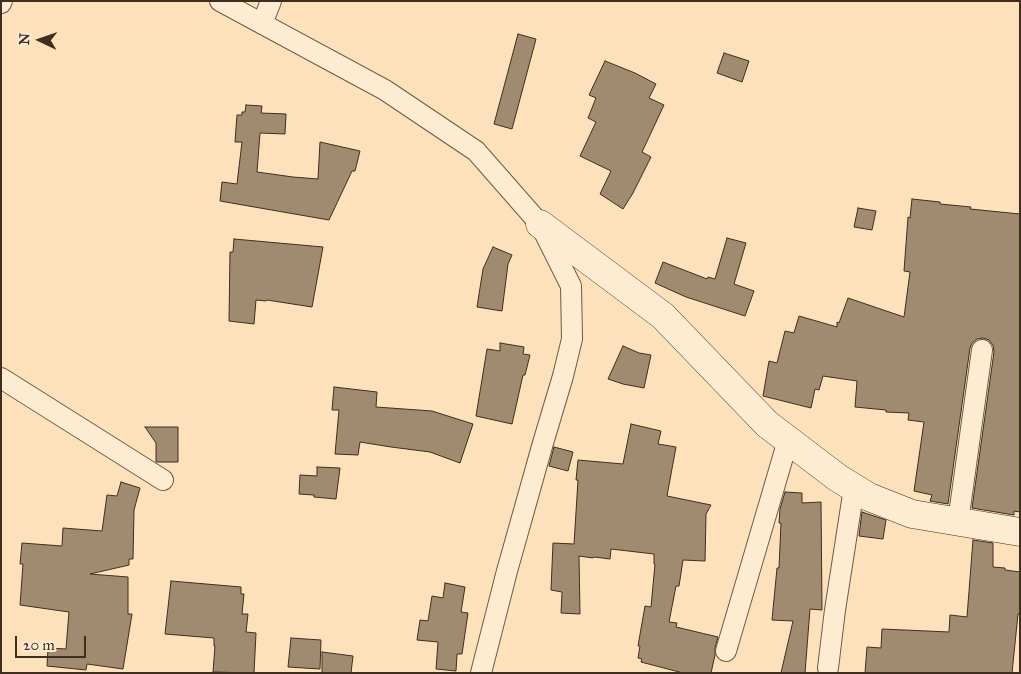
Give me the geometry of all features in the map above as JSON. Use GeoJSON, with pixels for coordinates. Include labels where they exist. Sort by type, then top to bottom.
{"type":"FeatureCollection","features":[{"type":"Feature","properties":{"kind":"street"},"geometry":{"type":"LineString","coordinates":[[220,1],[385,90],[476,151],[540,224],[663,316],[767,424],[838,478],[869,496],[912,514],[1020,532]]}},
{"type":"Feature","properties":{"kind":"street"},"geometry":{"type":"LineString","coordinates":[[262,24],[270,1]]}},
{"type":"Feature","properties":{"kind":"street"},"geometry":{"type":"LineString","coordinates":[[481,673],[507,571],[572,339],[570,286],[540,224]]}},
{"type":"Feature","properties":{"kind":"street"},"geometry":{"type":"LineString","coordinates":[[958,522],[982,350]]}},
{"type":"Feature","properties":{"kind":"street"},"geometry":{"type":"LineString","coordinates":[[1,378],[163,480]]}},
{"type":"Feature","properties":{"kind":"street"},"geometry":{"type":"LineString","coordinates":[[726,651],[788,440]]}},
{"type":"Feature","properties":{"kind":"street"},"geometry":{"type":"LineString","coordinates":[[828,668],[854,488]]}},
{"type":"Feature","properties":{"kind":"building"},"geometry":{"type":"Polygon","coordinates":[[[518,34],[536,39],[512,129],[494,124],[518,34]]]}},
{"type":"Feature","properties":{"kind":"building"},"geometry":{"type":"Polygon","coordinates":[[[724,53],[749,61],[742,82],[717,73],[724,53]]]}},
{"type":"Feature","properties":{"kind":"building"},"geometry":{"type":"Polygon","coordinates":[[[605,61],[656,84],[649,98],[664,105],[642,152],[651,157],[623,209],[600,194],[611,171],[580,156],[596,122],[588,118],[596,98],[589,95],[605,61]]]}},
{"type":"Feature","properties":{"kind":"building"},"geometry":{"type":"Polygon","coordinates":[[[246,105],[262,106],[261,113],[286,114],[285,134],[260,133],[257,172],[318,179],[320,142],[360,151],[355,171],[352,171],[329,220],[220,201],[222,182],[237,184],[242,142],[235,142],[237,115],[242,115],[242,112],[245,112],[246,105]]]}},
{"type":"Feature","properties":{"kind":"building"},"geometry":{"type":"Polygon","coordinates":[[[912,199],[971,207],[970,209],[1020,214],[1020,512],[1014,511],[1014,515],[972,508],[994,352],[993,345],[989,340],[977,339],[970,348],[948,504],[930,501],[932,495],[914,491],[924,422],[908,420],[909,413],[886,412],[886,410],[855,407],[857,381],[823,376],[819,390],[815,389],[811,408],[763,396],[769,361],[777,363],[785,331],[794,333],[799,316],[837,327],[837,322],[839,323],[848,298],[904,317],[910,272],[904,271],[908,217],[910,218],[912,199]]]}},
{"type":"Feature","properties":{"kind":"building"},"geometry":{"type":"Polygon","coordinates":[[[858,208],[876,211],[872,230],[854,227],[858,208]]]}},
{"type":"Feature","properties":{"kind":"building"},"geometry":{"type":"Polygon","coordinates":[[[727,238],[746,243],[734,284],[754,291],[745,316],[686,297],[655,283],[663,262],[707,279],[708,277],[715,279],[727,238]]]}},
{"type":"Feature","properties":{"kind":"building"},"geometry":{"type":"Polygon","coordinates":[[[234,239],[323,247],[312,307],[256,300],[254,324],[229,321],[230,252],[233,252],[234,239]]]}},
{"type":"Feature","properties":{"kind":"building"},"geometry":{"type":"Polygon","coordinates":[[[493,247],[512,255],[508,264],[502,311],[477,307],[483,269],[493,247]]]}},
{"type":"Feature","properties":{"kind":"building"},"geometry":{"type":"Polygon","coordinates":[[[500,343],[524,347],[523,354],[530,355],[525,375],[523,375],[512,424],[476,416],[487,349],[500,351],[500,343]]]}},
{"type":"Feature","properties":{"kind":"building"},"geometry":{"type":"Polygon","coordinates":[[[623,346],[639,353],[651,355],[644,388],[608,379],[623,346]]]}},
{"type":"Feature","properties":{"kind":"building"},"geometry":{"type":"Polygon","coordinates":[[[334,387],[377,392],[376,407],[432,411],[473,424],[460,463],[430,452],[360,442],[358,455],[335,454],[339,410],[332,410],[334,387]]]}},
{"type":"Feature","properties":{"kind":"building"},"geometry":{"type":"Polygon","coordinates":[[[631,424],[661,431],[658,444],[676,447],[667,496],[711,505],[706,514],[705,561],[683,560],[679,586],[676,586],[669,622],[677,623],[676,627],[718,637],[711,673],[683,673],[641,662],[642,659],[638,658],[640,646],[638,646],[645,606],[651,607],[655,564],[654,554],[611,549],[610,559],[579,556],[580,614],[561,613],[562,592],[551,590],[553,543],[574,544],[578,460],[623,464],[631,424]]]}},
{"type":"Feature","properties":{"kind":"building"},"geometry":{"type":"Polygon","coordinates":[[[145,427],[178,427],[178,462],[156,462],[156,443],[145,427]]]}},
{"type":"Feature","properties":{"kind":"building"},"geometry":{"type":"Polygon","coordinates":[[[554,447],[573,452],[568,471],[549,466],[554,447]]]}},
{"type":"Feature","properties":{"kind":"building"},"geometry":{"type":"Polygon","coordinates":[[[317,467],[340,468],[336,499],[299,494],[300,475],[317,476],[317,467]]]}},
{"type":"Feature","properties":{"kind":"building"},"geometry":{"type":"Polygon","coordinates":[[[121,482],[140,488],[134,510],[133,559],[129,559],[129,565],[90,574],[128,577],[128,614],[132,614],[123,669],[87,664],[86,670],[47,666],[48,648],[66,649],[69,612],[20,605],[23,564],[20,564],[22,543],[62,546],[63,528],[102,531],[107,495],[117,496],[121,482]]]}},
{"type":"Feature","properties":{"kind":"building"},"geometry":{"type":"Polygon","coordinates":[[[785,492],[802,493],[802,503],[821,502],[822,610],[810,609],[805,673],[781,673],[793,621],[772,620],[777,568],[779,568],[780,509],[785,492]]]}},
{"type":"Feature","properties":{"kind":"building"},"geometry":{"type":"Polygon","coordinates":[[[862,512],[886,520],[883,539],[859,536],[862,512]]]}},
{"type":"Feature","properties":{"kind":"building"},"geometry":{"type":"Polygon","coordinates":[[[973,540],[993,543],[993,567],[1020,572],[1020,614],[1018,614],[1012,673],[865,673],[867,647],[881,648],[882,629],[949,632],[950,615],[967,617],[973,540]]]}},
{"type":"Feature","properties":{"kind":"building"},"geometry":{"type":"Polygon","coordinates":[[[171,581],[241,587],[241,594],[244,594],[242,614],[248,614],[246,632],[256,633],[254,673],[213,672],[214,638],[165,634],[171,581]]]}},
{"type":"Feature","properties":{"kind":"building"},"geometry":{"type":"Polygon","coordinates":[[[445,583],[465,587],[461,612],[468,613],[462,654],[457,654],[456,671],[436,669],[438,642],[417,640],[420,620],[428,621],[432,596],[443,598],[445,583]]]}},
{"type":"Feature","properties":{"kind":"building"},"geometry":{"type":"Polygon","coordinates":[[[291,638],[321,640],[320,669],[288,667],[291,638]]]}},
{"type":"Feature","properties":{"kind":"building"},"geometry":{"type":"Polygon","coordinates":[[[322,652],[353,656],[351,673],[322,673],[322,652]]]}}]}
